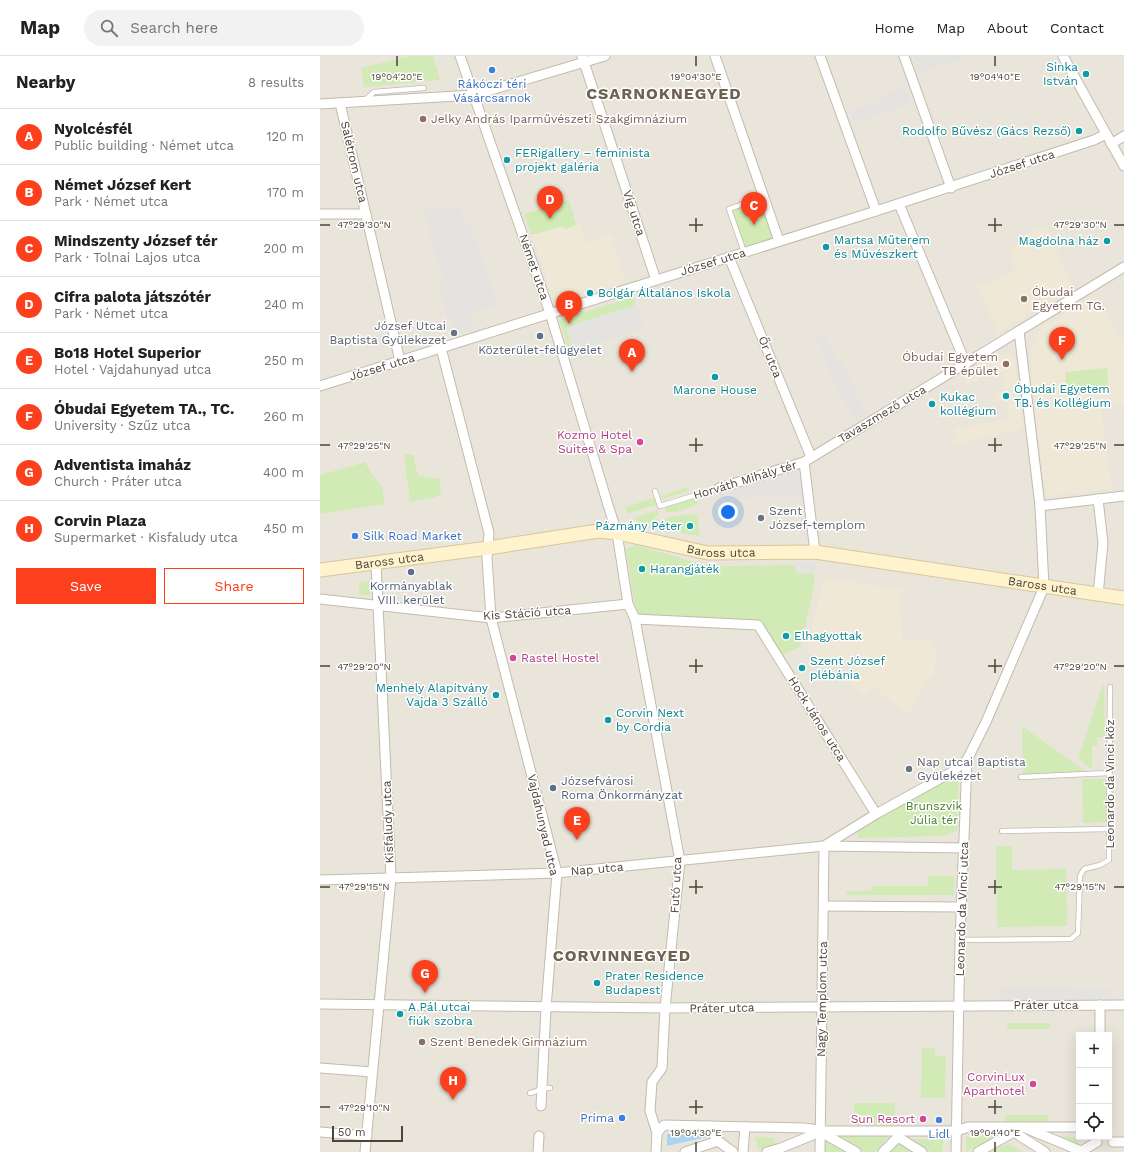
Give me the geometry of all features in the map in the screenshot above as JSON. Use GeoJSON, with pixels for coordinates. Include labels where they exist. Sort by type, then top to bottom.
{"type":"FeatureCollection","features":[{"type":"Feature","properties":{"kind":"street","name":"Német utca"},"geometry":{"type":"LineString","coordinates":[[460,56],[550,313],[608,505],[618,533]]}},
{"type":"Feature","properties":{"kind":"street"},"geometry":{"type":"LineString","coordinates":[[320,104],[474,95],[583,59],[605,56]]}},
{"type":"Feature","properties":{"kind":"street"},"geometry":{"type":"LineString","coordinates":[[715,56],[779,241]]}},
{"type":"Feature","properties":{"kind":"street"},"geometry":{"type":"LineString","coordinates":[[820,56],[876,211]]}},
{"type":"Feature","properties":{"kind":"street"},"geometry":{"type":"LineString","coordinates":[[904,56],[951,188]]}},
{"type":"Feature","properties":{"kind":"street"},"geometry":{"type":"LineString","coordinates":[[1063,56],[1124,166]]}},
{"type":"Feature","properties":{"kind":"street","name":"Víg utca"},"geometry":{"type":"LineString","coordinates":[[583,59],[656,280]]}},
{"type":"Feature","properties":{"kind":"street","name":"Salétrom utca"},"geometry":{"type":"LineString","coordinates":[[340,103],[400,361]]}},
{"type":"Feature","properties":{"kind":"street","name":"József utca"},"geometry":{"type":"LineString","coordinates":[[320,386],[951,188],[1094,140],[1106,134]]}},
{"type":"Feature","properties":{"kind":"street"},"geometry":{"type":"LineString","coordinates":[[1111,144],[1124,136]]}},
{"type":"Feature","properties":{"kind":"street"},"geometry":{"type":"LineString","coordinates":[[899,204],[966,364]]}},
{"type":"Feature","properties":{"kind":"street"},"geometry":{"type":"LineString","coordinates":[[320,214],[366,214]]}},
{"type":"Feature","properties":{"kind":"street","name":"Őr utca"},"geometry":{"type":"LineString","coordinates":[[729,257],[808,459]]}},
{"type":"Feature","properties":{"kind":"street","name":"Tavaszmező utca"},"geometry":{"type":"LineString","coordinates":[[808,459],[1124,267]]}},
{"type":"Feature","properties":{"kind":"street"},"geometry":{"type":"LineString","coordinates":[[1019,331],[1040,506],[1044,587]]}},
{"type":"Feature","properties":{"kind":"street","name":"Vajdahunyad utca"},"geometry":{"type":"LineString","coordinates":[[441,348],[489,533],[487,558],[492,618],[557,873],[546,1008],[546,1088],[541,1106]]}},
{"type":"Feature","properties":{"kind":"street","name":"Horváth Mihály tér"},"geometry":{"type":"LineString","coordinates":[[719,488],[808,459],[815,552]]}},
{"type":"Feature","properties":{"kind":"street"},"geometry":{"type":"LineString","coordinates":[[1040,506],[1124,496]]}},
{"type":"Feature","properties":{"kind":"street"},"geometry":{"type":"LineString","coordinates":[[1098,499],[1103,543],[1098,595]]}},
{"type":"Feature","properties":{"kind":"street","name":"Baross utca"},"geometry":{"type":"LineString","coordinates":[[320,570],[488,548],[598,531],[618,533],[708,553],[815,552],[1124,598]]}},
{"type":"Feature","properties":{"kind":"street"},"geometry":{"type":"LineString","coordinates":[[618,533],[628,604],[635,619]]}},
{"type":"Feature","properties":{"kind":"street","name":"Kisfaludy utca"},"geometry":{"type":"LineString","coordinates":[[365,1152],[391,878],[376,563]]}},
{"type":"Feature","properties":{"kind":"street","name":"Leonardo da Vinci utca"},"geometry":{"type":"LineString","coordinates":[[956,1152],[960,940],[967,760],[986,722],[1044,587]]}},
{"type":"Feature","properties":{"kind":"street","name":"Kis Stáció utca"},"geometry":{"type":"LineString","coordinates":[[320,599],[492,618],[628,604]]}},
{"type":"Feature","properties":{"kind":"street","name":"Hock János utca"},"geometry":{"type":"LineString","coordinates":[[635,619],[758,625],[876,814]]}},
{"type":"Feature","properties":{"kind":"street","name":"Futó utca"},"geometry":{"type":"LineString","coordinates":[[635,619],[680,861],[665,1008],[662,1068],[652,1082],[649,1095],[650,1111],[657,1133],[656,1152]]}},
{"type":"Feature","properties":{"kind":"street","name":"Nap utca"},"geometry":{"type":"LineString","coordinates":[[824,846],[876,814],[952,772],[967,760]]}},
{"type":"Feature","properties":{"kind":"street","name":"Nap utca"},"geometry":{"type":"LineString","coordinates":[[320,880],[557,873],[824,846],[963,848]]}},
{"type":"Feature","properties":{"kind":"street","name":"Nagy Templom utca"},"geometry":{"type":"LineString","coordinates":[[820,1152],[819,1131],[824,846]]}},
{"type":"Feature","properties":{"kind":"street"},"geometry":{"type":"LineString","coordinates":[[824,906],[962,907]]}},
{"type":"Feature","properties":{"kind":"street","name":"Práter utca"},"geometry":{"type":"LineString","coordinates":[[320,1004],[546,1008],[1124,1004]]}},
{"type":"Feature","properties":{"kind":"street"},"geometry":{"type":"LineString","coordinates":[[1100,1005],[1100,1032]]}},
{"type":"Feature","properties":{"kind":"street"},"geometry":{"type":"LineString","coordinates":[[320,1068],[372,1072]]}},
{"type":"Feature","properties":{"kind":"street"},"geometry":{"type":"LineString","coordinates":[[662,1152],[657,1133],[664,1125],[804,1128],[819,1131],[898,1134],[957,1132],[968,1127],[1076,1127]]}},
{"type":"Feature","properties":{"kind":"street"},"geometry":{"type":"LineString","coordinates":[[708,1126],[718,1141],[733,1152]]}},
{"type":"Feature","properties":{"kind":"street"},"geometry":{"type":"LineString","coordinates":[[744,1152],[745,1127]]}},
{"type":"Feature","properties":{"kind":"street"},"geometry":{"type":"LineString","coordinates":[[978,1152],[1023,1127]]}},
{"type":"Feature","properties":{"kind":"street"},"geometry":{"type":"LineString","coordinates":[[1023,1127],[1080,1152],[1096,1140]]}},
{"type":"Feature","properties":{"kind":"street"},"geometry":{"type":"LineString","coordinates":[[767,1152],[781,1148],[819,1131]]}},
{"type":"Feature","properties":{"kind":"street"},"geometry":{"type":"LineString","coordinates":[[819,1131],[856,1152]]}},
{"type":"Feature","properties":{"kind":"street"},"geometry":{"type":"LineString","coordinates":[[320,1132],[366,1136]]}},
{"type":"Feature","properties":{"kind":"street"},"geometry":{"type":"LineString","coordinates":[[1014,1132],[1045,1152]]}},
{"type":"Feature","properties":{"kind":"street"},"geometry":{"type":"LineString","coordinates":[[883,1152],[898,1134]]}},
{"type":"Feature","properties":{"kind":"street"},"geometry":{"type":"LineString","coordinates":[[898,1134],[922,1152]]}},
{"type":"Feature","properties":{"kind":"street"},"geometry":{"type":"LineString","coordinates":[[538,1152],[539,1136]]}},
{"type":"Feature","properties":{"kind":"street"},"geometry":{"type":"LineString","coordinates":[[1097,1140],[1097,1152]]}},
{"type":"Feature","properties":{"kind":"street"},"geometry":{"type":"LineString","coordinates":[[685,1152],[718,1141]]}},
{"type":"Feature","properties":{"kind":"street"},"geometry":{"type":"LineString","coordinates":[[1112,1142],[1124,1142]]}},
{"type":"Feature","properties":{"kind":"lane"},"geometry":{"type":"LineString","coordinates":[[363,102],[374,92],[424,88]]}},
{"type":"Feature","properties":{"kind":"lane"},"geometry":{"type":"LineString","coordinates":[[744,252],[729,208],[763,197]]}},
{"type":"Feature","properties":{"kind":"lane","name":"Horváth Mihály tér"},"geometry":{"type":"LineString","coordinates":[[654,491],[660,506],[719,488]]}},
{"type":"Feature","properties":{"kind":"lane","name":"Leonardo da Vinci köz"},"geometry":{"type":"LineString","coordinates":[[960,940],[1071,939],[1078,933],[1080,876],[1084,869],[1100,865],[1110,860],[1110,688]]}},
{"type":"Feature","properties":{"kind":"lane"},"geometry":{"type":"LineString","coordinates":[[1021,777],[1110,774]]}},
{"type":"Feature","properties":{"kind":"lane"},"geometry":{"type":"LineString","coordinates":[[1002,831],[1110,829]]}},
{"type":"Feature","properties":{"kind":"lane"},"geometry":{"type":"LineString","coordinates":[[530,1093],[546,1088]]}},
{"type":"Feature","properties":{"kind":"shaded area"},"geometry":{"type":"Polygon","coordinates":[[[320,56],[1124,56],[1124,1152],[320,1152],[320,56]]]}},
{"type":"Feature","properties":{"kind":"shaded area"},"geometry":{"type":"Polygon","coordinates":[[[913,56],[969,56],[918,73],[913,56]]]}},
{"type":"Feature","properties":{"kind":"shaded area"},"geometry":{"type":"Polygon","coordinates":[[[905,87],[911,104],[853,123],[849,111],[879,101],[878,97],[905,87]]]}},
{"type":"Feature","properties":{"kind":"shaded area"},"geometry":{"type":"Polygon","coordinates":[[[461,206],[463,224],[468,223],[480,253],[484,252],[486,256],[482,258],[497,306],[470,313],[475,329],[457,335],[452,317],[446,318],[439,283],[444,282],[443,268],[438,269],[424,210],[461,206]]]}},
{"type":"Feature","properties":{"kind":"shaded area"},"geometry":{"type":"Polygon","coordinates":[[[581,224],[587,243],[611,236],[626,282],[555,305],[532,235],[563,226],[564,229],[581,224]]]}},
{"type":"Feature","properties":{"kind":"shaded area"},"geometry":{"type":"Polygon","coordinates":[[[1046,226],[1073,287],[998,333],[978,287],[1015,271],[1013,267],[1017,266],[1009,248],[1026,242],[1024,235],[1046,226]]]}},
{"type":"Feature","properties":{"kind":"shaded area"},"geometry":{"type":"Polygon","coordinates":[[[1094,295],[1124,343],[1124,404],[1101,407],[1112,489],[1046,496],[1035,413],[1030,350],[1045,321],[1051,323],[1094,295]]]}},
{"type":"Feature","properties":{"kind":"shaded area"},"geometry":{"type":"Polygon","coordinates":[[[636,305],[644,329],[573,351],[566,327],[636,305]]]}},
{"type":"Feature","properties":{"kind":"shaded area"},"geometry":{"type":"Polygon","coordinates":[[[824,334],[838,363],[842,361],[866,414],[855,421],[833,381],[816,338],[824,334]]]}},
{"type":"Feature","properties":{"kind":"shaded area","name":"Óbudai Egyetem TB. és Kollégium"},"geometry":{"type":"Polygon","coordinates":[[[1014,354],[1023,429],[956,444],[955,429],[1009,418],[1007,399],[995,401],[994,394],[1005,391],[1003,372],[983,376],[968,385],[962,374],[990,357],[1014,354]]]}},
{"type":"Feature","properties":{"kind":"shaded area"},"geometry":{"type":"Polygon","coordinates":[[[804,462],[814,535],[804,537],[799,494],[721,501],[719,488],[804,462]]]}},
{"type":"Feature","properties":{"kind":"shaded area"},"geometry":{"type":"Polygon","coordinates":[[[795,562],[817,562],[814,574],[796,573],[795,562]]]}},
{"type":"Feature","properties":{"kind":"shaded area"},"geometry":{"type":"Polygon","coordinates":[[[824,578],[900,589],[902,640],[930,641],[932,647],[937,648],[933,676],[931,675],[907,715],[872,686],[864,696],[848,684],[858,672],[840,657],[835,664],[825,658],[823,663],[806,650],[824,578]]]}},
{"type":"Feature","properties":{"kind":"shaded area"},"geometry":{"type":"Polygon","coordinates":[[[999,987],[1111,988],[1111,1005],[999,1005],[999,987]]]}},
{"type":"Feature","properties":{"kind":"green space"},"geometry":{"type":"Polygon","coordinates":[[[411,56],[433,56],[440,80],[364,87],[361,68],[411,56]]]}},
{"type":"Feature","properties":{"kind":"green space"},"geometry":{"type":"Polygon","coordinates":[[[763,197],[779,241],[744,252],[729,209],[763,197]]]}},
{"type":"Feature","properties":{"kind":"green space"},"geometry":{"type":"Polygon","coordinates":[[[569,200],[576,225],[564,229],[563,226],[532,235],[524,214],[569,200]]]}},
{"type":"Feature","properties":{"kind":"green space"},"geometry":{"type":"Polygon","coordinates":[[[633,297],[636,305],[566,327],[573,351],[570,352],[559,320],[633,297]]]}},
{"type":"Feature","properties":{"kind":"green space"},"geometry":{"type":"Polygon","coordinates":[[[1107,368],[1109,391],[1067,395],[1065,372],[1107,368]]]}},
{"type":"Feature","properties":{"kind":"green space"},"geometry":{"type":"Polygon","coordinates":[[[404,454],[413,455],[418,476],[440,479],[441,493],[436,497],[410,502],[404,454]]]}},
{"type":"Feature","properties":{"kind":"green space"},"geometry":{"type":"Polygon","coordinates":[[[365,462],[371,473],[383,488],[384,504],[320,514],[320,475],[365,462]]]}},
{"type":"Feature","properties":{"kind":"green space"},"geometry":{"type":"Polygon","coordinates":[[[687,487],[689,491],[662,499],[661,496],[687,487]]]}},
{"type":"Feature","properties":{"kind":"green space"},"geometry":{"type":"Polygon","coordinates":[[[654,498],[656,505],[628,513],[625,507],[654,498]]]}},
{"type":"Feature","properties":{"kind":"green space"},"geometry":{"type":"Polygon","coordinates":[[[695,498],[698,504],[677,512],[666,512],[665,507],[695,498]]]}},
{"type":"Feature","properties":{"kind":"green space"},"geometry":{"type":"Polygon","coordinates":[[[657,510],[659,514],[648,524],[637,521],[634,518],[657,510]]]}},
{"type":"Feature","properties":{"kind":"green space"},"geometry":{"type":"Polygon","coordinates":[[[697,514],[700,535],[690,535],[658,526],[661,520],[676,516],[697,514]]]}},
{"type":"Feature","properties":{"kind":"green space"},"geometry":{"type":"Polygon","coordinates":[[[636,545],[701,564],[722,566],[795,565],[796,573],[814,574],[815,580],[801,646],[783,655],[765,626],[761,623],[638,617],[635,607],[626,549],[636,545]]]}},
{"type":"Feature","properties":{"kind":"green space"},"geometry":{"type":"Polygon","coordinates":[[[369,581],[370,595],[359,595],[359,583],[369,581]]]}},
{"type":"Feature","properties":{"kind":"green space"},"geometry":{"type":"Polygon","coordinates":[[[1104,681],[1105,737],[1097,737],[1097,745],[1092,746],[1092,769],[1078,758],[1104,681]]]}},
{"type":"Feature","properties":{"kind":"green space"},"geometry":{"type":"Polygon","coordinates":[[[1022,726],[1086,772],[1023,775],[1022,726]]]}},
{"type":"Feature","properties":{"kind":"green space","name":"Brunszvik Júlia tér"},"geometry":{"type":"Polygon","coordinates":[[[959,771],[957,831],[944,836],[858,838],[858,829],[959,771]]]}},
{"type":"Feature","properties":{"kind":"green space"},"geometry":{"type":"Polygon","coordinates":[[[1082,779],[1106,779],[1106,822],[1083,823],[1082,779]]]}},
{"type":"Feature","properties":{"kind":"green space"},"geometry":{"type":"Polygon","coordinates":[[[996,846],[1012,846],[1012,870],[1066,869],[1067,926],[997,927],[996,846]]]}},
{"type":"Feature","properties":{"kind":"green space"},"geometry":{"type":"Polygon","coordinates":[[[928,876],[954,876],[954,895],[846,895],[846,891],[871,891],[871,886],[928,886],[928,876]]]}},
{"type":"Feature","properties":{"kind":"green space"},"geometry":{"type":"Polygon","coordinates":[[[1007,1023],[1050,1023],[1050,1029],[1007,1029],[1007,1023]]]}},
{"type":"Feature","properties":{"kind":"green space"},"geometry":{"type":"Polygon","coordinates":[[[922,1048],[935,1048],[935,1056],[946,1057],[945,1098],[921,1098],[922,1048]]]}},
{"type":"Feature","properties":{"kind":"green space"},"geometry":{"type":"Polygon","coordinates":[[[854,1103],[895,1103],[895,1125],[854,1125],[854,1103]]]}},
{"type":"Feature","properties":{"kind":"green space"},"geometry":{"type":"Polygon","coordinates":[[[1005,1115],[1048,1115],[1048,1122],[1005,1122],[1005,1115]]]}},
{"type":"Feature","properties":{"kind":"green space"},"geometry":{"type":"Polygon","coordinates":[[[839,1136],[889,1136],[875,1152],[865,1152],[839,1136]]]}},
{"type":"Feature","properties":{"kind":"green space"},"geometry":{"type":"Polygon","coordinates":[[[1000,1136],[966,1152],[966,1137],[1000,1136]]]}},
{"type":"Feature","properties":{"kind":"green space"},"geometry":{"type":"Polygon","coordinates":[[[1051,1136],[1076,1137],[1080,1148],[1051,1136]]]}},
{"type":"Feature","properties":{"kind":"green space"},"geometry":{"type":"Polygon","coordinates":[[[755,1137],[774,1138],[777,1145],[759,1150],[755,1137]]]}},
{"type":"Feature","properties":{"kind":"green space"},"geometry":{"type":"Polygon","coordinates":[[[822,1139],[849,1152],[822,1152],[822,1139]]]}},
{"type":"Feature","properties":{"kind":"green space"},"geometry":{"type":"Polygon","coordinates":[[[913,1139],[944,1139],[942,1152],[931,1152],[913,1139]]]}},
{"type":"Feature","properties":{"kind":"green space"},"geometry":{"type":"Polygon","coordinates":[[[900,1143],[916,1152],[890,1152],[900,1143]]]}},
{"type":"Feature","properties":{"kind":"green space"},"geometry":{"type":"Polygon","coordinates":[[[1008,1144],[1024,1152],[990,1152],[1008,1144]]]}},
{"type":"Feature","properties":{"kind":"water"},"geometry":{"type":"Polygon","coordinates":[[[667,1134],[711,1136],[667,1146],[667,1134]]]}},
{"type":"Feature","properties":{"kind":"place","name":"Rákóczi téri Vásárcsarnok"},"geometry":{"type":"Point","coordinates":[492,70]}},
{"type":"Feature","properties":{"kind":"place","name":"Sinka István"},"geometry":{"type":"Point","coordinates":[1086,74]}},
{"type":"Feature","properties":{"kind":"place","name":"Jelky András Iparművészeti Szakgimnázium"},"geometry":{"type":"Point","coordinates":[423,119]}},
{"type":"Feature","properties":{"kind":"place","name":"Rodolfo Bűvész (Gács Rezső)"},"geometry":{"type":"Point","coordinates":[1079,131]}},
{"type":"Feature","properties":{"kind":"place","name":"FERigallery – feminista projekt galéria"},"geometry":{"type":"Point","coordinates":[507,160]}},
{"type":"Feature","properties":{"kind":"place","name":"Cifra palota játszótér"},"geometry":{"type":"Point","coordinates":[550,219]}},
{"type":"Feature","properties":{"kind":"place","name":"Mindszenty József tér"},"geometry":{"type":"Point","coordinates":[754,225]}},
{"type":"Feature","properties":{"kind":"place","name":"Magdolna ház"},"geometry":{"type":"Point","coordinates":[1107,241]}},
{"type":"Feature","properties":{"kind":"place","name":"Martsa Műterem és Művészkert"},"geometry":{"type":"Point","coordinates":[826,247]}},
{"type":"Feature","properties":{"kind":"place","name":"Bolgár Általános Iskola"},"geometry":{"type":"Point","coordinates":[590,293]}},
{"type":"Feature","properties":{"kind":"place","name":"Óbudai Egyetem TG."},"geometry":{"type":"Point","coordinates":[1024,299]}},
{"type":"Feature","properties":{"kind":"place","name":"Német József Kert"},"geometry":{"type":"Point","coordinates":[569,324]}},
{"type":"Feature","properties":{"kind":"place","name":"József Utcai Baptista Gyülekezet"},"geometry":{"type":"Point","coordinates":[454,333]}},
{"type":"Feature","properties":{"kind":"place","name":"Közterület-felügyelet"},"geometry":{"type":"Point","coordinates":[540,336]}},
{"type":"Feature","properties":{"kind":"place","name":"Óbudai Egyetem TA., TC."},"geometry":{"type":"Point","coordinates":[1062,360]}},
{"type":"Feature","properties":{"kind":"place","name":"Óbudai Egyetem TB épület"},"geometry":{"type":"Point","coordinates":[1006,364]}},
{"type":"Feature","properties":{"kind":"place","name":"Nyolcésfél"},"geometry":{"type":"Point","coordinates":[632,372]}},
{"type":"Feature","properties":{"kind":"place","name":"Marone House"},"geometry":{"type":"Point","coordinates":[715,377]}},
{"type":"Feature","properties":{"kind":"place","name":"Óbudai Egyetem TB. és Kollégium"},"geometry":{"type":"Point","coordinates":[1006,396]}},
{"type":"Feature","properties":{"kind":"place","name":"Kukac kollégium"},"geometry":{"type":"Point","coordinates":[932,404]}},
{"type":"Feature","properties":{"kind":"place","name":"Kozmo Hotel Suites & Spa"},"geometry":{"type":"Point","coordinates":[640,442]}},
{"type":"Feature","properties":{"kind":"place","name":"Szent József-templom"},"geometry":{"type":"Point","coordinates":[761,518]}},
{"type":"Feature","properties":{"kind":"place","name":"Pázmány Péter"},"geometry":{"type":"Point","coordinates":[690,526]}},
{"type":"Feature","properties":{"kind":"place","name":"Silk Road Market"},"geometry":{"type":"Point","coordinates":[355,536]}},
{"type":"Feature","properties":{"kind":"place","name":"Harangjáték"},"geometry":{"type":"Point","coordinates":[642,569]}},
{"type":"Feature","properties":{"kind":"place","name":"Kormányablak VIII. kerület"},"geometry":{"type":"Point","coordinates":[411,572]}},
{"type":"Feature","properties":{"kind":"place","name":"Elhagyottak"},"geometry":{"type":"Point","coordinates":[786,636]}},
{"type":"Feature","properties":{"kind":"place","name":"Rastel Hostel"},"geometry":{"type":"Point","coordinates":[513,658]}},
{"type":"Feature","properties":{"kind":"place","name":"Szent József plébánia"},"geometry":{"type":"Point","coordinates":[802,668]}},
{"type":"Feature","properties":{"kind":"place","name":"Menhely Alapítvány Vajda 3 Szálló"},"geometry":{"type":"Point","coordinates":[496,695]}},
{"type":"Feature","properties":{"kind":"place","name":"Corvin Next by Cordia"},"geometry":{"type":"Point","coordinates":[608,720]}},
{"type":"Feature","properties":{"kind":"place","name":"Nap utcai Baptista Gyülekezet"},"geometry":{"type":"Point","coordinates":[909,769]}},
{"type":"Feature","properties":{"kind":"place","name":"Józsefvárosi Roma Önkormányzat"},"geometry":{"type":"Point","coordinates":[553,788]}},
{"type":"Feature","properties":{"kind":"place","name":"Bo18 Hotel Superior"},"geometry":{"type":"Point","coordinates":[577,840]}},
{"type":"Feature","properties":{"kind":"place","name":"Prater Residence Budapest"},"geometry":{"type":"Point","coordinates":[597,983]}},
{"type":"Feature","properties":{"kind":"place","name":"Adventista imaház"},"geometry":{"type":"Point","coordinates":[425,993]}},
{"type":"Feature","properties":{"kind":"place","name":"A Pál utcai fiúk szobra"},"geometry":{"type":"Point","coordinates":[400,1014]}},
{"type":"Feature","properties":{"kind":"place","name":"Szent Benedek Gimnázium"},"geometry":{"type":"Point","coordinates":[422,1042]}},
{"type":"Feature","properties":{"kind":"place","name":"CorvinLux Aparthotel"},"geometry":{"type":"Point","coordinates":[1033,1084]}},
{"type":"Feature","properties":{"kind":"place","name":"Corvin Plaza"},"geometry":{"type":"Point","coordinates":[453,1100]}},
{"type":"Feature","properties":{"kind":"place","name":"Príma"},"geometry":{"type":"Point","coordinates":[622,1118]}},
{"type":"Feature","properties":{"kind":"place","name":"Sun Resort"},"geometry":{"type":"Point","coordinates":[923,1119]}},
{"type":"Feature","properties":{"kind":"place","name":"Lidl"},"geometry":{"type":"Point","coordinates":[939,1120]}},
{"type":"Feature","properties":{"kind":"district","name":"CSARNOKNEGYED"},"geometry":{"type":"Point","coordinates":[664,93]}},
{"type":"Feature","properties":{"kind":"district","name":"CORVINNEGYED"},"geometry":{"type":"Point","coordinates":[622,955]}}]}
